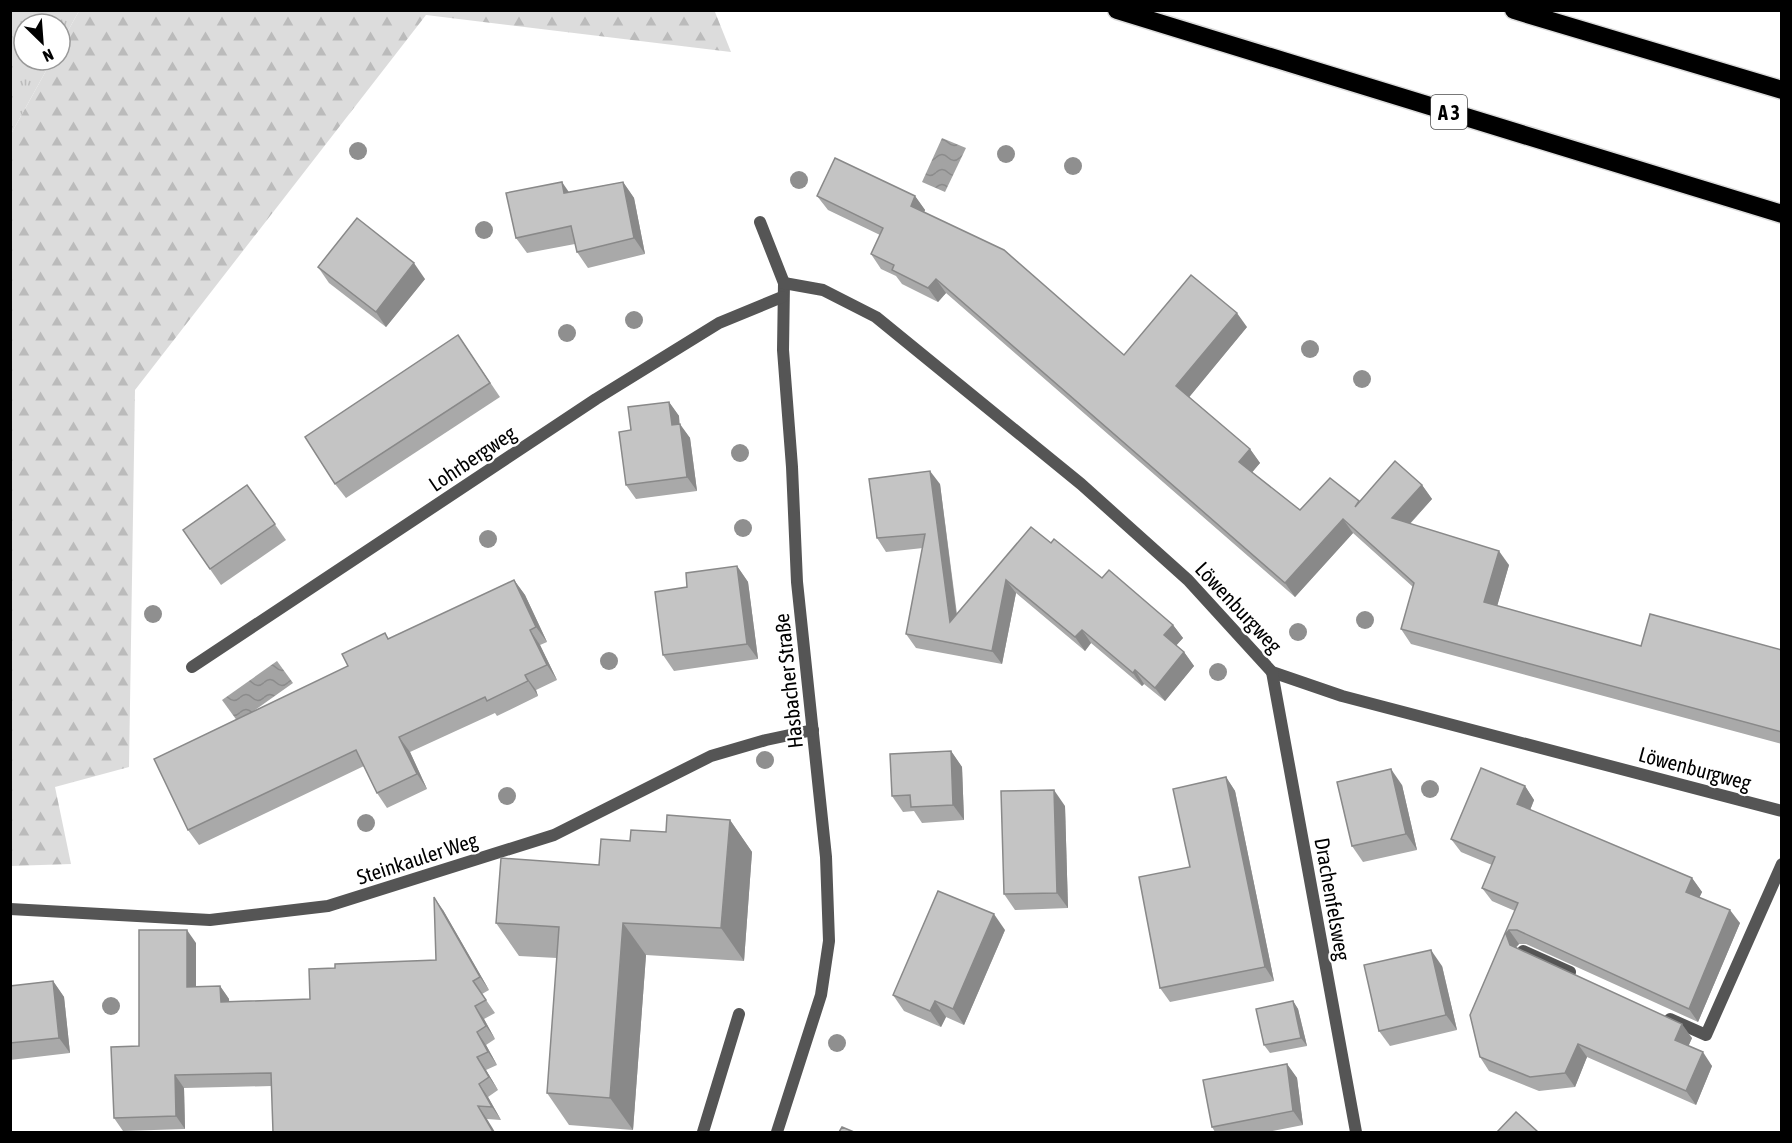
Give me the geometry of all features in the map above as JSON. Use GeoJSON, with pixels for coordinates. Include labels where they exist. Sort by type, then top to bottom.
{"type":"FeatureCollection","features":[{"type":"Feature","properties":{"kind":"highway","name":"A 3"},"geometry":{"type":"LineString","coordinates":[[1117,10],[1782,214]]}},
{"type":"Feature","properties":{"kind":"highway"},"geometry":{"type":"LineString","coordinates":[[1514,10],[1782,90]]}},
{"type":"Feature","properties":{"kind":"street","name":"Hasbacher Straße"},"geometry":{"type":"LineString","coordinates":[[760,222],[784,283],[782,297],[797,582],[826,857],[829,941],[821,995],[777,1132]]}},
{"type":"Feature","properties":{"kind":"street","name":"Löwenburgweg"},"geometry":{"type":"LineString","coordinates":[[784,283],[823,290],[876,317],[1081,484],[1188,580],[1272,672],[1342,696],[1782,811]]}},
{"type":"Feature","properties":{"kind":"street","name":"Lohrbergweg"},"geometry":{"type":"LineString","coordinates":[[192,667],[596,399],[719,323],[782,297]]}},
{"type":"Feature","properties":{"kind":"street","name":"Drachenfelsweg"},"geometry":{"type":"LineString","coordinates":[[1272,672],[1356,1132]]}},
{"type":"Feature","properties":{"kind":"street","name":"Steinkauler Weg"},"geometry":{"type":"LineString","coordinates":[[10,909],[210,920],[328,906],[554,835],[711,756],[766,740],[813,730]]}},
{"type":"Feature","properties":{"kind":"street"},"geometry":{"type":"LineString","coordinates":[[1663,1015],[1706,1035],[1782,864]]}},
{"type":"Feature","properties":{"kind":"street"},"geometry":{"type":"LineString","coordinates":[[1523,951],[1577,975]]}},
{"type":"Feature","properties":{"kind":"street"},"geometry":{"type":"LineString","coordinates":[[703,1132],[739,1014]]}},
{"type":"Feature","properties":{"kind":"green space"},"geometry":{"type":"Polygon","coordinates":[[[11,11],[79,11],[72,24],[72,12],[12,12],[12,72],[45,72],[11,134],[11,11]]]}},
{"type":"Feature","properties":{"kind":"green space"},"geometry":{"type":"Polygon","coordinates":[[[79,11],[712,11],[715,12],[731,52],[426,15],[135,390],[129,767],[55,787],[71,864],[11,866],[11,134],[45,72],[72,72],[72,24],[79,11]]]}},
{"type":"Feature","properties":{"kind":"water"},"geometry":{"type":"Polygon","coordinates":[[[942,138],[966,148],[945,192],[922,182],[942,138]]]}},
{"type":"Feature","properties":{"kind":"water"},"geometry":{"type":"Polygon","coordinates":[[[277,661],[293,683],[238,722],[222,700],[277,661]]]}},
{"type":"Feature","properties":{"kind":"building"},"geometry":{"type":"Polygon","coordinates":[[[835,158],[915,196],[911,206],[1004,250],[1124,355],[1191,275],[1237,313],[1176,386],[1250,449],[1239,462],[1300,510],[1330,478],[1359,501],[1355,507],[1395,461],[1422,485],[1392,518],[1499,551],[1484,602],[1641,646],[1650,614],[1782,650],[1782,732],[1401,629],[1414,583],[1343,519],[1285,583],[936,279],[928,288],[892,270],[894,265],[871,254],[883,228],[817,196],[835,158]]]}},
{"type":"Feature","properties":{"kind":"building"},"geometry":{"type":"Polygon","coordinates":[[[562,182],[564,193],[623,182],[634,238],[577,252],[571,226],[516,238],[506,193],[562,182]]]}},
{"type":"Feature","properties":{"kind":"building"},"geometry":{"type":"Polygon","coordinates":[[[357,218],[414,263],[376,312],[318,267],[357,218]]]}},
{"type":"Feature","properties":{"kind":"building"},"geometry":{"type":"Polygon","coordinates":[[[458,335],[490,383],[335,484],[305,437],[458,335]]]}},
{"type":"Feature","properties":{"kind":"building"},"geometry":{"type":"Polygon","coordinates":[[[669,402],[672,425],[680,424],[687,477],[626,485],[619,432],[631,430],[628,407],[669,402]]]}},
{"type":"Feature","properties":{"kind":"building"},"geometry":{"type":"Polygon","coordinates":[[[930,471],[950,622],[1031,527],[1051,543],[1054,539],[1102,578],[1109,570],[1173,625],[1164,635],[1184,652],[1155,688],[1135,670],[1133,673],[1082,630],[1075,637],[1006,580],[992,651],[906,634],[925,534],[877,538],[869,479],[930,471]]]}},
{"type":"Feature","properties":{"kind":"building"},"geometry":{"type":"Polygon","coordinates":[[[247,485],[275,524],[210,569],[183,530],[247,485]]]}},
{"type":"Feature","properties":{"kind":"building"},"geometry":{"type":"Polygon","coordinates":[[[737,566],[747,644],[663,655],[655,592],[687,587],[686,573],[737,566]]]}},
{"type":"Feature","properties":{"kind":"building"},"geometry":{"type":"Polygon","coordinates":[[[514,580],[536,627],[530,630],[547,665],[525,675],[528,681],[487,701],[485,697],[399,737],[417,774],[377,793],[356,750],[188,830],[154,759],[348,666],[342,654],[385,633],[388,639],[514,580]]]}},
{"type":"Feature","properties":{"kind":"building"},"geometry":{"type":"Polygon","coordinates":[[[951,751],[953,805],[911,807],[910,795],[892,796],[890,754],[951,751]]]}},
{"type":"Feature","properties":{"kind":"building"},"geometry":{"type":"Polygon","coordinates":[[[1481,768],[1525,786],[1517,804],[1692,878],[1686,892],[1730,910],[1689,1009],[1517,930],[1509,930],[1506,934],[1510,945],[1682,1024],[1675,1040],[1703,1052],[1686,1091],[1578,1044],[1565,1073],[1530,1077],[1480,1057],[1470,1015],[1518,903],[1482,888],[1495,857],[1451,839],[1481,768]]]}},
{"type":"Feature","properties":{"kind":"building"},"geometry":{"type":"Polygon","coordinates":[[[1391,769],[1406,834],[1352,846],[1337,782],[1391,769]]]}},
{"type":"Feature","properties":{"kind":"building"},"geometry":{"type":"Polygon","coordinates":[[[1226,777],[1265,967],[1160,988],[1139,877],[1190,867],[1173,789],[1226,777]]]}},
{"type":"Feature","properties":{"kind":"building"},"geometry":{"type":"Polygon","coordinates":[[[1054,790],[1057,893],[1004,894],[1001,791],[1054,790]]]}},
{"type":"Feature","properties":{"kind":"building"},"geometry":{"type":"Polygon","coordinates":[[[667,815],[730,820],[721,928],[623,923],[610,1098],[547,1093],[559,927],[496,923],[501,858],[599,865],[601,839],[630,841],[631,830],[666,832],[667,815]]]}},
{"type":"Feature","properties":{"kind":"building"},"geometry":{"type":"Polygon","coordinates":[[[938,891],[994,914],[953,1009],[935,1001],[930,1011],[893,995],[938,891]]]}},
{"type":"Feature","properties":{"kind":"building"},"geometry":{"type":"Polygon","coordinates":[[[434,897],[480,977],[473,981],[486,1000],[475,1006],[486,1026],[477,1032],[488,1052],[477,1057],[489,1077],[479,1084],[492,1107],[478,1106],[493,1132],[273,1132],[271,1073],[175,1075],[176,1116],[114,1118],[111,1047],[139,1046],[139,930],[187,930],[187,987],[220,986],[221,1002],[310,999],[309,969],[335,968],[335,964],[436,960],[434,897]]]}},
{"type":"Feature","properties":{"kind":"building"},"geometry":{"type":"Polygon","coordinates":[[[1431,950],[1446,1015],[1379,1031],[1364,965],[1431,950]]]}},
{"type":"Feature","properties":{"kind":"building"},"geometry":{"type":"Polygon","coordinates":[[[53,981],[59,1038],[10,1043],[10,986],[53,981]]]}},
{"type":"Feature","properties":{"kind":"building"},"geometry":{"type":"Polygon","coordinates":[[[1293,1001],[1301,1038],[1264,1045],[1256,1009],[1293,1001]]]}},
{"type":"Feature","properties":{"kind":"building"},"geometry":{"type":"Polygon","coordinates":[[[1287,1064],[1293,1111],[1212,1127],[1203,1080],[1287,1064]]]}},
{"type":"Feature","properties":{"kind":"building"},"geometry":{"type":"Polygon","coordinates":[[[1516,1112],[1538,1132],[1497,1132],[1516,1112]]]}},
{"type":"Feature","properties":{"kind":"building"},"geometry":{"type":"Polygon","coordinates":[[[842,1127],[854,1132],[839,1132],[842,1127]]]}}]}
